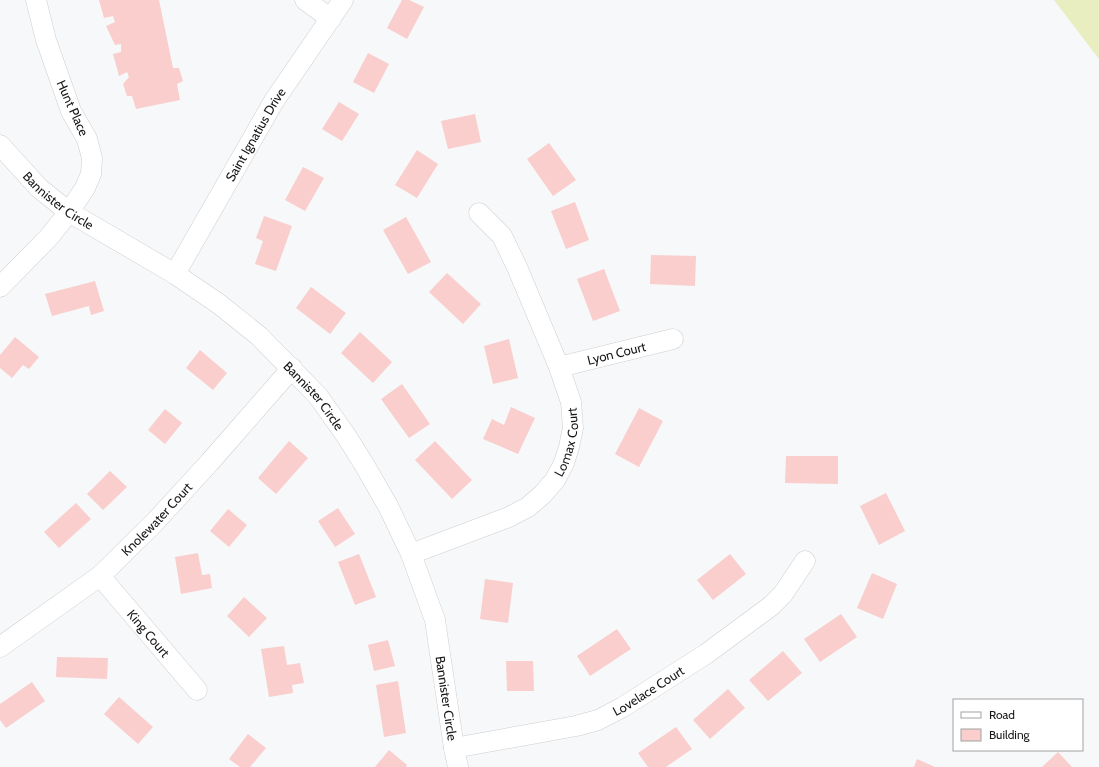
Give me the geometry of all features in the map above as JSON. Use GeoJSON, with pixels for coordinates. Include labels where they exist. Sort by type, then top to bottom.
{"type":"FeatureCollection","features":[{"type":"Feature","properties":{"kind":"street","name":"Hunt Place"},"geometry":{"type":"LineString","coordinates":[[0,287],[49,237],[69,212],[85,188],[91,174],[92,158],[87,139],[71,111],[46,40],[36,0]]}},
{"type":"Feature","properties":{"kind":"street"},"geometry":{"type":"LineString","coordinates":[[305,0],[331,19]]}},
{"type":"Feature","properties":{"kind":"street","name":"Saint Ignatius Drive"},"geometry":{"type":"LineString","coordinates":[[175,274],[274,101],[343,0]]}},
{"type":"Feature","properties":{"kind":"street","name":"Bannister Circle"},"geometry":{"type":"LineString","coordinates":[[0,145],[39,188],[69,212],[175,274],[219,304],[259,336],[318,396],[347,437],[373,479],[411,554],[435,620],[456,758]]}},
{"type":"Feature","properties":{"kind":"street","name":"Lomax Court"},"geometry":{"type":"LineString","coordinates":[[411,554],[509,517],[528,507],[543,494],[555,480],[564,463],[573,428],[571,402],[559,367],[517,267],[502,236],[479,213]]}},
{"type":"Feature","properties":{"kind":"street","name":"Lyon Court"},"geometry":{"type":"LineString","coordinates":[[559,367],[673,339]]}},
{"type":"Feature","properties":{"kind":"street","name":"Knolewater Court"},"geometry":{"type":"LineString","coordinates":[[0,647],[100,576],[154,523],[292,368]]}},
{"type":"Feature","properties":{"kind":"street","name":"Lovelace Court"},"geometry":{"type":"LineString","coordinates":[[456,758],[598,720],[622,707],[706,654],[771,606],[783,594],[804,561]]}},
{"type":"Feature","properties":{"kind":"street","name":"King Court"},"geometry":{"type":"LineString","coordinates":[[100,576],[197,690]]}},
{"type":"Feature","properties":{"kind":"green space"},"geometry":{"type":"Polygon","coordinates":[[[1054,0],[1099,0],[1099,59],[1054,0]]]}},
{"type":"Feature","properties":{"kind":"building"},"geometry":{"type":"Polygon","coordinates":[[[99,0],[159,0],[173,68],[179,68],[183,81],[177,84],[180,100],[136,109],[132,96],[127,96],[123,84],[129,77],[127,72],[119,76],[113,54],[121,52],[121,44],[115,45],[106,26],[115,22],[113,16],[104,18],[99,0]]]}},
{"type":"Feature","properties":{"kind":"building"},"geometry":{"type":"Polygon","coordinates":[[[402,0],[409,0],[424,7],[407,39],[387,28],[402,0]]]}},
{"type":"Feature","properties":{"kind":"building"},"geometry":{"type":"Polygon","coordinates":[[[368,53],[389,64],[374,93],[353,82],[368,53]]]}},
{"type":"Feature","properties":{"kind":"building"},"geometry":{"type":"Polygon","coordinates":[[[339,102],[359,114],[342,141],[322,129],[339,102]]]}},
{"type":"Feature","properties":{"kind":"building"},"geometry":{"type":"Polygon","coordinates":[[[475,114],[481,142],[448,149],[441,121],[475,114]]]}},
{"type":"Feature","properties":{"kind":"building"},"geometry":{"type":"Polygon","coordinates":[[[549,143],[576,180],[553,196],[527,159],[549,143]]]}},
{"type":"Feature","properties":{"kind":"building"},"geometry":{"type":"Polygon","coordinates":[[[417,150],[438,164],[417,198],[395,185],[417,150]]]}},
{"type":"Feature","properties":{"kind":"building"},"geometry":{"type":"Polygon","coordinates":[[[303,167],[324,178],[305,211],[285,200],[303,167]]]}},
{"type":"Feature","properties":{"kind":"building"},"geometry":{"type":"Polygon","coordinates":[[[575,202],[589,240],[566,249],[551,211],[575,202]]]}},
{"type":"Feature","properties":{"kind":"building"},"geometry":{"type":"Polygon","coordinates":[[[264,216],[292,226],[276,271],[255,264],[263,241],[256,238],[264,216]]]}},
{"type":"Feature","properties":{"kind":"building"},"geometry":{"type":"Polygon","coordinates":[[[406,217],[431,262],[408,274],[383,230],[406,217]]]}},
{"type":"Feature","properties":{"kind":"building"},"geometry":{"type":"Polygon","coordinates":[[[651,255],[696,256],[695,286],[650,284],[651,255]]]}},
{"type":"Feature","properties":{"kind":"building"},"geometry":{"type":"Polygon","coordinates":[[[604,269],[620,311],[593,321],[577,279],[604,269]]]}},
{"type":"Feature","properties":{"kind":"building"},"geometry":{"type":"Polygon","coordinates":[[[447,273],[481,304],[463,324],[429,292],[447,273]]]}},
{"type":"Feature","properties":{"kind":"building"},"geometry":{"type":"Polygon","coordinates":[[[95,281],[104,311],[91,315],[89,306],[52,316],[45,294],[95,281]]]}},
{"type":"Feature","properties":{"kind":"building"},"geometry":{"type":"Polygon","coordinates":[[[311,287],[346,313],[330,334],[296,308],[311,287]]]}},
{"type":"Feature","properties":{"kind":"building"},"geometry":{"type":"Polygon","coordinates":[[[360,332],[392,362],[373,383],[341,353],[360,332]]]}},
{"type":"Feature","properties":{"kind":"building"},"geometry":{"type":"Polygon","coordinates":[[[15,337],[39,357],[29,369],[23,365],[12,378],[0,368],[0,355],[15,337]]]}},
{"type":"Feature","properties":{"kind":"building"},"geometry":{"type":"Polygon","coordinates":[[[509,339],[518,378],[493,384],[484,346],[509,339]]]}},
{"type":"Feature","properties":{"kind":"building"},"geometry":{"type":"Polygon","coordinates":[[[200,350],[227,373],[213,390],[186,368],[200,350]]]}},
{"type":"Feature","properties":{"kind":"building"},"geometry":{"type":"Polygon","coordinates":[[[402,384],[430,424],[409,438],[381,399],[402,384]]]}},
{"type":"Feature","properties":{"kind":"building"},"geometry":{"type":"Polygon","coordinates":[[[511,407],[535,418],[518,454],[483,439],[492,419],[504,425],[511,407]]]}},
{"type":"Feature","properties":{"kind":"building"},"geometry":{"type":"Polygon","coordinates":[[[639,408],[663,421],[639,467],[615,454],[639,408]]]}},
{"type":"Feature","properties":{"kind":"building"},"geometry":{"type":"Polygon","coordinates":[[[165,409],[182,423],[165,444],[148,430],[165,409]]]}},
{"type":"Feature","properties":{"kind":"building"},"geometry":{"type":"Polygon","coordinates":[[[289,441],[308,458],[276,494],[258,478],[289,441]]]}},
{"type":"Feature","properties":{"kind":"building"},"geometry":{"type":"Polygon","coordinates":[[[435,441],[472,480],[452,499],[415,460],[435,441]]]}},
{"type":"Feature","properties":{"kind":"building"},"geometry":{"type":"Polygon","coordinates":[[[786,456],[838,456],[838,484],[785,483],[786,456]]]}},
{"type":"Feature","properties":{"kind":"building"},"geometry":{"type":"Polygon","coordinates":[[[110,471],[127,487],[103,510],[87,494],[110,471]]]}},
{"type":"Feature","properties":{"kind":"building"},"geometry":{"type":"Polygon","coordinates":[[[886,493],[905,531],[879,545],[860,506],[886,493]]]}},
{"type":"Feature","properties":{"kind":"building"},"geometry":{"type":"Polygon","coordinates":[[[76,503],[91,519],[59,548],[44,532],[76,503]]]}},
{"type":"Feature","properties":{"kind":"building"},"geometry":{"type":"Polygon","coordinates":[[[338,508],[355,534],[335,547],[318,521],[338,508]]]}},
{"type":"Feature","properties":{"kind":"building"},"geometry":{"type":"Polygon","coordinates":[[[228,509],[247,525],[229,547],[210,531],[228,509]]]}},
{"type":"Feature","properties":{"kind":"building"},"geometry":{"type":"Polygon","coordinates":[[[198,553],[202,575],[210,574],[212,588],[181,594],[175,557],[198,553]]]}},
{"type":"Feature","properties":{"kind":"building"},"geometry":{"type":"Polygon","coordinates":[[[359,554],[376,597],[355,605],[338,562],[359,554]]]}},
{"type":"Feature","properties":{"kind":"building"},"geometry":{"type":"Polygon","coordinates":[[[730,554],[746,574],[713,600],[697,580],[730,554]]]}},
{"type":"Feature","properties":{"kind":"building"},"geometry":{"type":"Polygon","coordinates":[[[872,573],[897,584],[883,619],[857,608],[872,573]]]}},
{"type":"Feature","properties":{"kind":"building"},"geometry":{"type":"Polygon","coordinates":[[[485,579],[513,583],[508,623],[480,619],[485,579]]]}},
{"type":"Feature","properties":{"kind":"building"},"geometry":{"type":"Polygon","coordinates":[[[244,597],[267,618],[249,637],[227,616],[244,597]]]}},
{"type":"Feature","properties":{"kind":"building"},"geometry":{"type":"Polygon","coordinates":[[[841,614],[857,637],[820,662],[804,639],[841,614]]]}},
{"type":"Feature","properties":{"kind":"building"},"geometry":{"type":"Polygon","coordinates":[[[617,629],[631,649],[590,676],[577,656],[617,629]]]}},
{"type":"Feature","properties":{"kind":"building"},"geometry":{"type":"Polygon","coordinates":[[[388,640],[395,666],[374,671],[368,645],[388,640]]]}},
{"type":"Feature","properties":{"kind":"building"},"geometry":{"type":"Polygon","coordinates":[[[284,646],[287,665],[300,663],[304,683],[292,685],[293,693],[269,697],[261,649],[284,646]]]}},
{"type":"Feature","properties":{"kind":"building"},"geometry":{"type":"Polygon","coordinates":[[[783,651],[802,673],[768,701],[749,680],[783,651]]]}},
{"type":"Feature","properties":{"kind":"building"},"geometry":{"type":"Polygon","coordinates":[[[57,657],[108,658],[107,679],[56,677],[57,657]]]}},
{"type":"Feature","properties":{"kind":"building"},"geometry":{"type":"Polygon","coordinates":[[[506,661],[533,661],[534,691],[507,691],[506,661]]]}},
{"type":"Feature","properties":{"kind":"building"},"geometry":{"type":"Polygon","coordinates":[[[398,681],[406,733],[384,737],[376,685],[398,681]]]}},
{"type":"Feature","properties":{"kind":"building"},"geometry":{"type":"Polygon","coordinates":[[[32,682],[45,701],[6,728],[0,720],[0,704],[32,682]]]}},
{"type":"Feature","properties":{"kind":"building"},"geometry":{"type":"Polygon","coordinates":[[[728,689],[745,708],[710,739],[693,720],[728,689]]]}},
{"type":"Feature","properties":{"kind":"building"},"geometry":{"type":"Polygon","coordinates":[[[119,697],[153,727],[138,744],[104,714],[119,697]]]}},
{"type":"Feature","properties":{"kind":"building"},"geometry":{"type":"Polygon","coordinates":[[[676,727],[692,749],[666,767],[648,767],[638,753],[676,727]]]}},
{"type":"Feature","properties":{"kind":"building"},"geometry":{"type":"Polygon","coordinates":[[[248,734],[266,748],[250,767],[240,767],[229,759],[248,734]]]}},
{"type":"Feature","properties":{"kind":"building"},"geometry":{"type":"Polygon","coordinates":[[[389,750],[407,765],[406,767],[375,767],[389,750]]]}},
{"type":"Feature","properties":{"kind":"building"},"geometry":{"type":"Polygon","coordinates":[[[1058,752],[1072,767],[1042,767],[1058,752]]]}},
{"type":"Feature","properties":{"kind":"building"},"geometry":{"type":"Polygon","coordinates":[[[917,759],[935,767],[914,767],[917,759]]]}}]}
